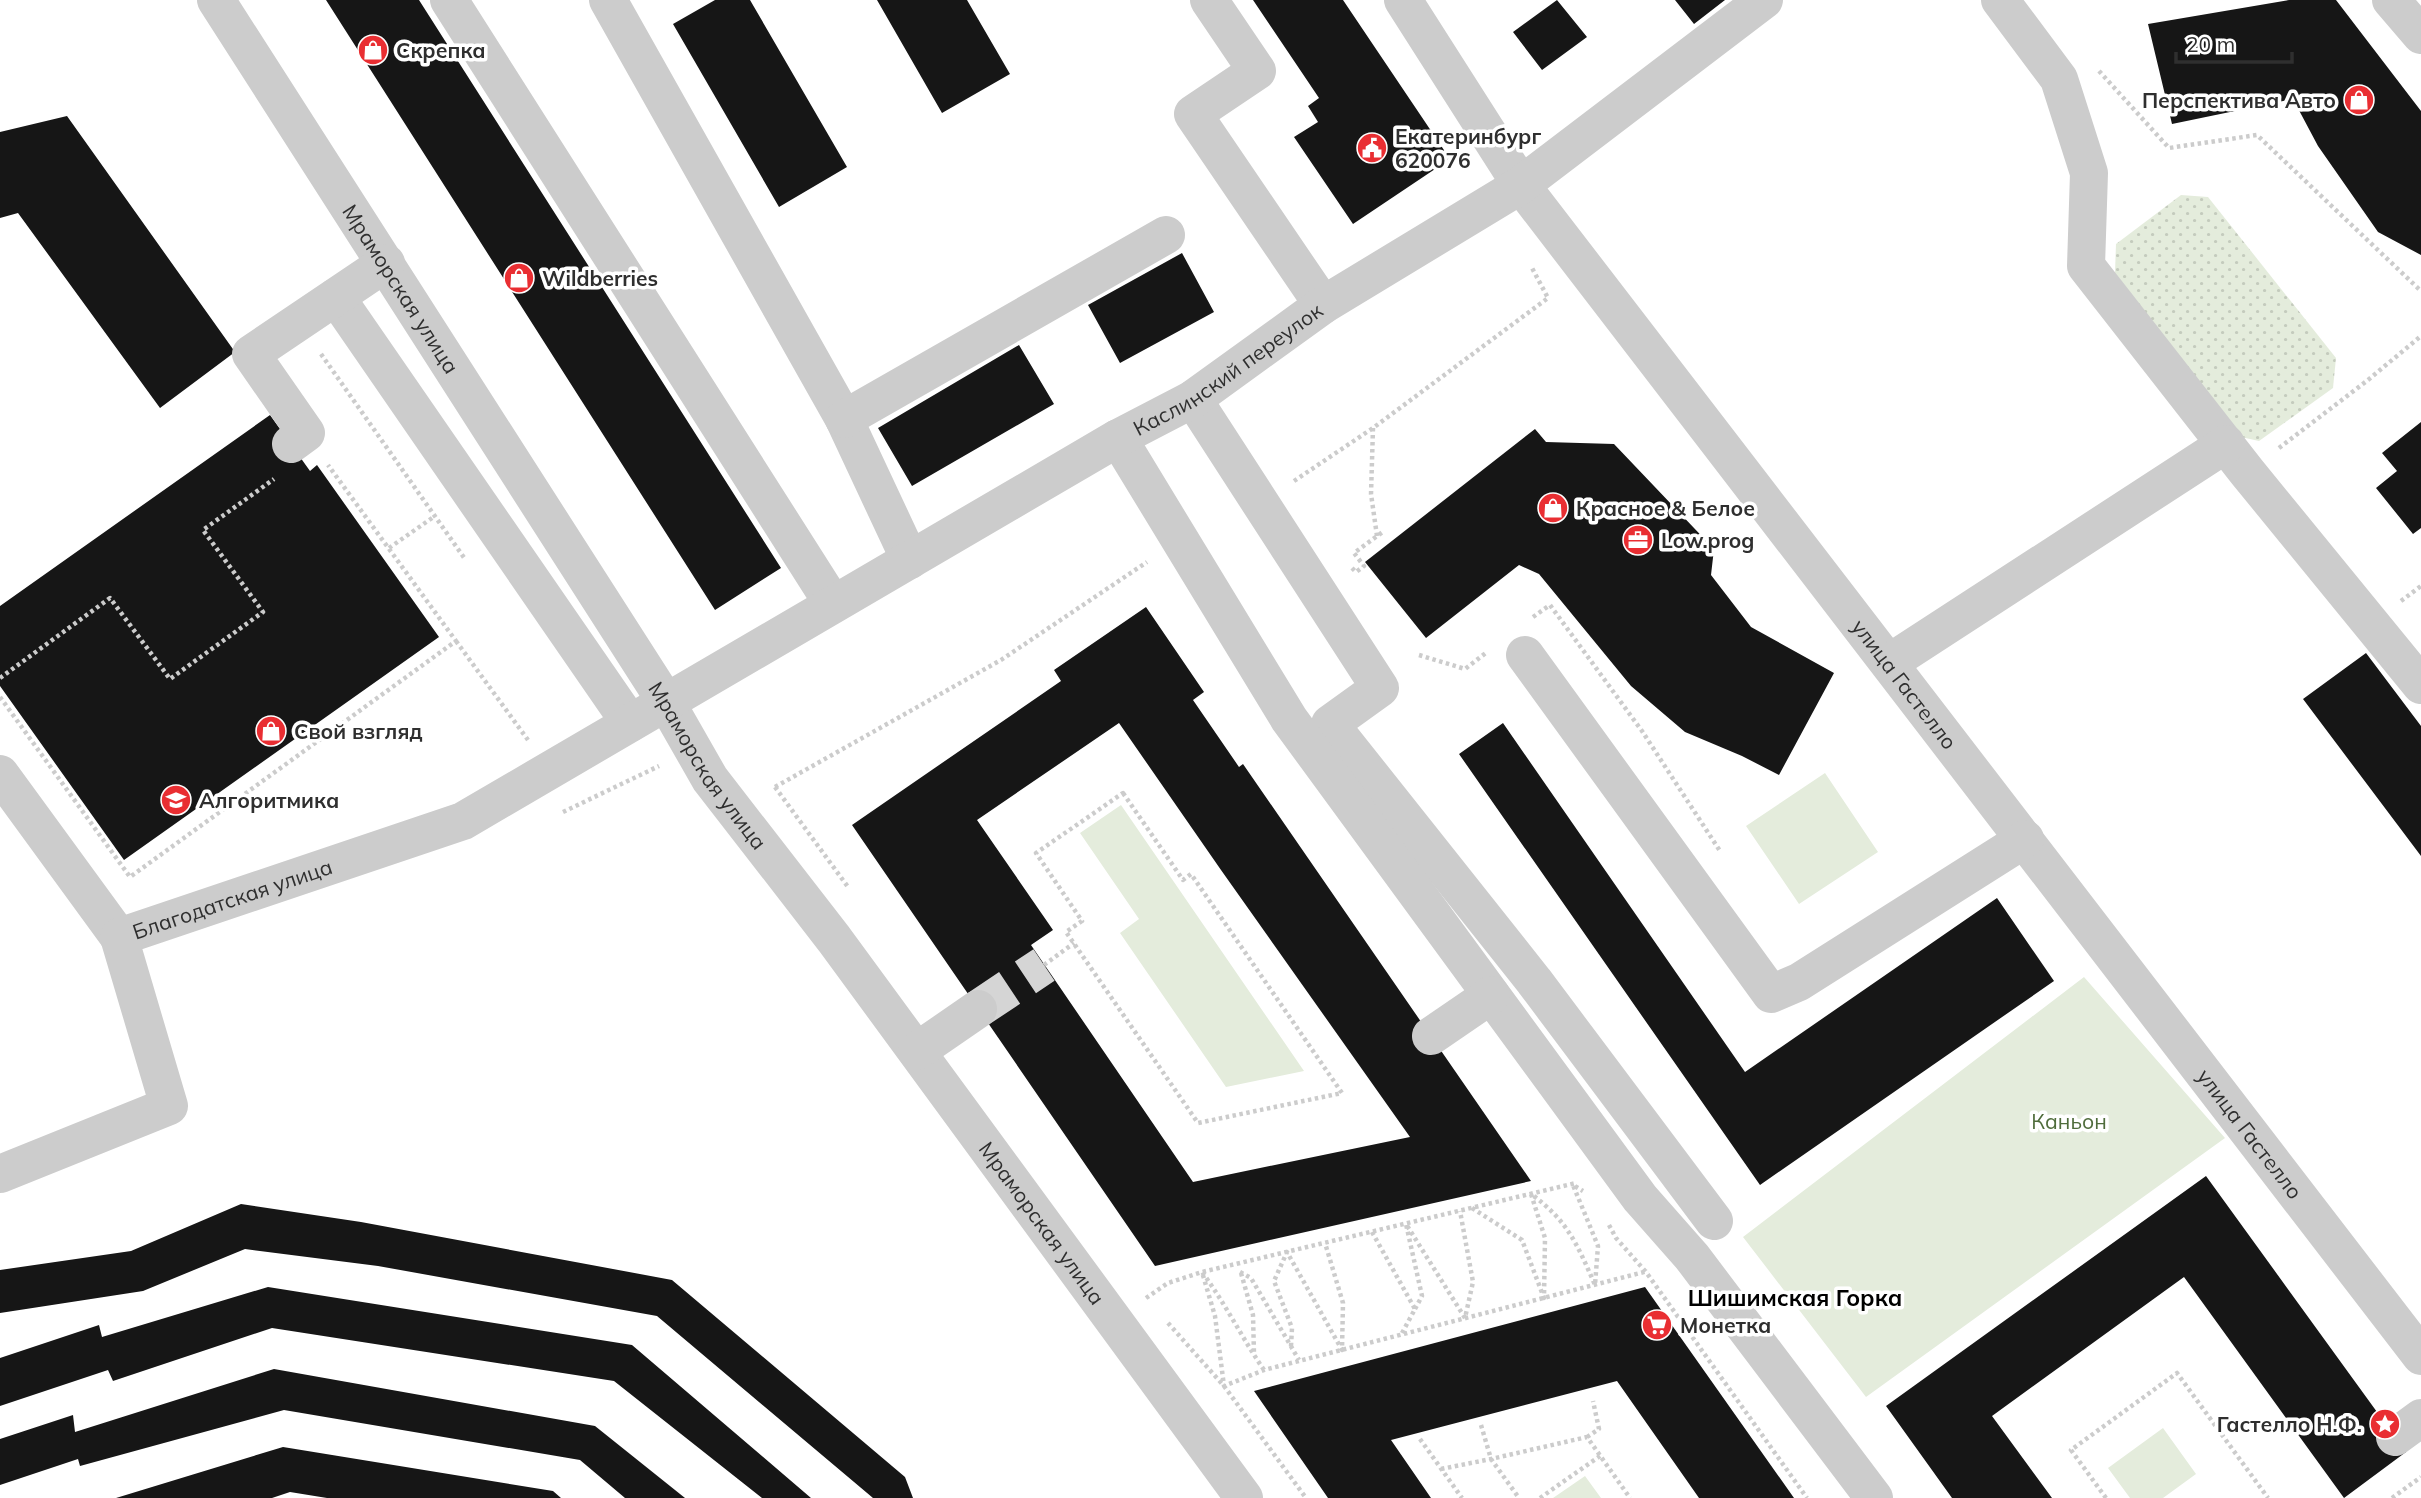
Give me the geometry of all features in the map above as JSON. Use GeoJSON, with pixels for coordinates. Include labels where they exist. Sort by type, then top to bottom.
{"type":"FeatureCollection","features":[{"type":"Feature","properties":{"kind":"street","name":"Мраморская улица"},"geometry":{"type":"LineString","coordinates":[[216,0],[666,702],[710,779],[834,939],[1244,1498]]}},
{"type":"Feature","properties":{"kind":"street"},"geometry":{"type":"LineString","coordinates":[[449,0],[833,604]]}},
{"type":"Feature","properties":{"kind":"street"},"geometry":{"type":"LineString","coordinates":[[608,0],[844,419],[910,560]]}},
{"type":"Feature","properties":{"kind":"street"},"geometry":{"type":"LineString","coordinates":[[1209,0],[1257,71],[1193,114],[1323,305]]}},
{"type":"Feature","properties":{"kind":"street","name":"улица Гастелло"},"geometry":{"type":"LineString","coordinates":[[1403,0],[1521,185],[2025,839],[2415,1336]]}},
{"type":"Feature","properties":{"kind":"street","name":"Каслинский переулок"},"geometry":{"type":"LineString","coordinates":[[666,702],[1118,438],[1193,399],[1323,305],[1521,185],[1764,0]]}},
{"type":"Feature","properties":{"kind":"street"},"geometry":{"type":"LineString","coordinates":[[2392,0],[2421,35]]}},
{"type":"Feature","properties":{"kind":"street"},"geometry":{"type":"LineString","coordinates":[[2007,3],[2059,79],[2088,173],[2086,267],[2236,458],[2421,684]]}},
{"type":"Feature","properties":{"kind":"street"},"geometry":{"type":"LineString","coordinates":[[844,419],[1166,235]]}},
{"type":"Feature","properties":{"kind":"street"},"geometry":{"type":"LineString","coordinates":[[285,460],[306,433],[251,354],[386,262]]}},
{"type":"Feature","properties":{"kind":"street"},"geometry":{"type":"LineString","coordinates":[[336,297],[630,723]]}},
{"type":"Feature","properties":{"kind":"street"},"geometry":{"type":"LineString","coordinates":[[1193,399],[1380,688],[1330,724],[1534,981],[1714,1221]]}},
{"type":"Feature","properties":{"kind":"street"},"geometry":{"type":"LineString","coordinates":[[1118,438],[1289,719],[1640,1198],[1692,1257],[1874,1498]]}},
{"type":"Feature","properties":{"kind":"street"},"geometry":{"type":"LineString","coordinates":[[1889,663],[2236,458]]}},
{"type":"Feature","properties":{"kind":"street"},"geometry":{"type":"LineString","coordinates":[[1525,655],[1771,994],[1800,982],[2025,839]]}},
{"type":"Feature","properties":{"kind":"street","name":"Благодатская улица"},"geometry":{"type":"LineString","coordinates":[[0,1174],[169,1106],[119,937],[463,821],[666,702]]}},
{"type":"Feature","properties":{"kind":"street"},"geometry":{"type":"LineString","coordinates":[[0,775],[119,937]]}},
{"type":"Feature","properties":{"kind":"street"},"geometry":{"type":"LineString","coordinates":[[1431,1036],[1491,995]]}},
{"type":"Feature","properties":{"kind":"street"},"geometry":{"type":"LineString","coordinates":[[917,1051],[978,1009]]}},
{"type":"Feature","properties":{"kind":"path"},"geometry":{"type":"LineString","coordinates":[[2097,69],[2169,148],[2257,135],[2421,291]]}},
{"type":"Feature","properties":{"kind":"path"},"geometry":{"type":"LineString","coordinates":[[1286,486],[1373,428],[1548,298]]}},
{"type":"Feature","properties":{"kind":"path"},"geometry":{"type":"LineString","coordinates":[[299,322],[466,559]]}},
{"type":"Feature","properties":{"kind":"path"},"geometry":{"type":"LineString","coordinates":[[2236,458],[2368,380],[2421,336]]}},
{"type":"Feature","properties":{"kind":"path"},"geometry":{"type":"LineString","coordinates":[[1373,428],[1371,494],[1377,536]]}},
{"type":"Feature","properties":{"kind":"path"},"geometry":{"type":"LineString","coordinates":[[0,678],[110,598],[170,679],[263,612],[204,530],[285,460]]}},
{"type":"Feature","properties":{"kind":"path"},"geometry":{"type":"LineString","coordinates":[[325,460],[550,771]]}},
{"type":"Feature","properties":{"kind":"path"},"geometry":{"type":"LineString","coordinates":[[389,548],[435,516]]}},
{"type":"Feature","properties":{"kind":"path"},"geometry":{"type":"LineString","coordinates":[[1347,562],[1356,572],[1364,566],[1354,553],[1384,531]]}},
{"type":"Feature","properties":{"kind":"path"},"geometry":{"type":"LineString","coordinates":[[734,810],[1001,660],[1179,540]]}},
{"type":"Feature","properties":{"kind":"path"},"geometry":{"type":"LineString","coordinates":[[0,697],[130,877],[456,641]]}},
{"type":"Feature","properties":{"kind":"path"},"geometry":{"type":"LineString","coordinates":[[1419,655],[1465,669]]}},
{"type":"Feature","properties":{"kind":"path"},"geometry":{"type":"LineString","coordinates":[[1642,731],[1725,859]]}},
{"type":"Feature","properties":{"kind":"path"},"geometry":{"type":"LineString","coordinates":[[528,740],[539,733]]}},
{"type":"Feature","properties":{"kind":"path"},"geometry":{"type":"LineString","coordinates":[[775,787],[855,897]]}},
{"type":"Feature","properties":{"kind":"path"},"geometry":{"type":"LineString","coordinates":[[1123,793],[1183,880],[1191,874],[1342,1093],[1198,1123],[1074,943],[1066,932],[1082,920],[1036,853],[1123,793]]}},
{"type":"Feature","properties":{"kind":"path"},"geometry":{"type":"LineString","coordinates":[[1044,965],[1074,943]]}},
{"type":"Feature","properties":{"kind":"path"},"geometry":{"type":"LineString","coordinates":[[1146,1298],[1168,1283],[1202,1272],[1573,1185],[1617,1167]]}},
{"type":"Feature","properties":{"kind":"path"},"geometry":{"type":"LineString","coordinates":[[1573,1185],[1594,1198]]}},
{"type":"Feature","properties":{"kind":"path"},"geometry":{"type":"LineString","coordinates":[[1573,1185],[1598,1246],[1595,1285]]}},
{"type":"Feature","properties":{"kind":"path"},"geometry":{"type":"LineString","coordinates":[[1531,1194],[1552,1209],[1575,1239],[1595,1285]]}},
{"type":"Feature","properties":{"kind":"path"},"geometry":{"type":"LineString","coordinates":[[1531,1194],[1545,1238],[1544,1298]]}},
{"type":"Feature","properties":{"kind":"path"},"geometry":{"type":"LineString","coordinates":[[1472,1209],[1522,1240],[1544,1298]]}},
{"type":"Feature","properties":{"kind":"path"},"geometry":{"type":"LineString","coordinates":[[1460,1211],[1474,1282],[1465,1318]]}},
{"type":"Feature","properties":{"kind":"path"},"geometry":{"type":"LineString","coordinates":[[1605,1218],[1616,1238],[1646,1272],[1807,1498]]}},
{"type":"Feature","properties":{"kind":"path"},"geometry":{"type":"LineString","coordinates":[[1406,1224],[1465,1318]]}},
{"type":"Feature","properties":{"kind":"path"},"geometry":{"type":"LineString","coordinates":[[1401,1335],[1422,1296],[1406,1224]]}},
{"type":"Feature","properties":{"kind":"path"},"geometry":{"type":"LineString","coordinates":[[1372,1232],[1415,1309]]}},
{"type":"Feature","properties":{"kind":"path"},"geometry":{"type":"LineString","coordinates":[[1325,1243],[1343,1303],[1342,1349]]}},
{"type":"Feature","properties":{"kind":"path"},"geometry":{"type":"LineString","coordinates":[[1287,1252],[1274,1281],[1292,1328],[1291,1346]]}},
{"type":"Feature","properties":{"kind":"path"},"geometry":{"type":"LineString","coordinates":[[1287,1252],[1342,1349]]}},
{"type":"Feature","properties":{"kind":"path"},"geometry":{"type":"LineString","coordinates":[[1224,1386],[1299,1360],[1646,1272],[1692,1257]]}},
{"type":"Feature","properties":{"kind":"path"},"geometry":{"type":"LineString","coordinates":[[1238,1264],[1253,1315],[1254,1355]]}},
{"type":"Feature","properties":{"kind":"path"},"geometry":{"type":"LineString","coordinates":[[1202,1272],[1224,1302],[1264,1370]]}},
{"type":"Feature","properties":{"kind":"path"},"geometry":{"type":"LineString","coordinates":[[1202,1272],[1214,1316],[1224,1386]]}},
{"type":"Feature","properties":{"kind":"path"},"geometry":{"type":"LineString","coordinates":[[1240,1272],[1251,1278],[1299,1360]]}},
{"type":"Feature","properties":{"kind":"path"},"geometry":{"type":"LineString","coordinates":[[1138,1287],[1155,1308]]}},
{"type":"Feature","properties":{"kind":"path"},"geometry":{"type":"LineString","coordinates":[[1163,1318],[1224,1386],[1306,1498]]}},
{"type":"Feature","properties":{"kind":"path"},"geometry":{"type":"LineString","coordinates":[[2106,1498],[2071,1450],[2177,1373],[2268,1498]]}},
{"type":"Feature","properties":{"kind":"path"},"geometry":{"type":"LineString","coordinates":[[1441,1469],[1587,1437],[1599,1429],[1593,1401]]}},
{"type":"Feature","properties":{"kind":"path"},"geometry":{"type":"LineString","coordinates":[[1480,1425],[1491,1460],[1519,1498]]}},
{"type":"Feature","properties":{"kind":"path"},"geometry":{"type":"LineString","coordinates":[[1587,1437],[1630,1498]]}},
{"type":"Feature","properties":{"kind":"path"},"geometry":{"type":"LineString","coordinates":[[1420,1439],[1462,1498]]}},
{"type":"Feature","properties":{"kind":"path"},"geometry":{"type":"LineString","coordinates":[[1540,1498],[1600,1456]]}},
{"type":"Feature","properties":{"kind":"path"},"geometry":{"type":"LineString","coordinates":[[2392,1498],[2421,1477]]}},
{"type":"Feature","properties":{"kind":"green space"},"geometry":{"type":"Polygon","coordinates":[[[2181,195],[2208,197],[2336,358],[2333,388],[2259,441],[2241,437],[2115,273],[2116,244],[2181,195]]]}},
{"type":"Feature","properties":{"kind":"green space"},"geometry":{"type":"Polygon","coordinates":[[[1825,773],[1878,852],[1799,904],[1746,826],[1825,773]]]}},
{"type":"Feature","properties":{"kind":"green space"},"geometry":{"type":"Polygon","coordinates":[[[1121,805],[1304,1071],[1226,1087],[1120,933],[1139,919],[1080,833],[1121,805]]]}},
{"type":"Feature","properties":{"kind":"green space","name":"Каньон"},"geometry":{"type":"Polygon","coordinates":[[[2084,977],[2225,1138],[1866,1397],[1743,1237],[2084,977]]]}},
{"type":"Feature","properties":{"kind":"green space"},"geometry":{"type":"Polygon","coordinates":[[[2163,1428],[2196,1474],[2163,1498],[2130,1498],[2108,1468],[2163,1428]]]}},
{"type":"Feature","properties":{"kind":"green space"},"geometry":{"type":"Polygon","coordinates":[[[1585,1476],[1601,1498],[1553,1498],[1585,1476]]]}},
{"type":"Feature","properties":{"kind":"building"},"geometry":{"type":"Polygon","coordinates":[[[326,0],[419,0],[781,568],[715,610],[326,0]]]}},
{"type":"Feature","properties":{"kind":"building"},"geometry":{"type":"Polygon","coordinates":[[[715,0],[750,0],[847,167],[779,207],[673,24],[715,0]]]}},
{"type":"Feature","properties":{"kind":"building"},"geometry":{"type":"Polygon","coordinates":[[[877,0],[967,0],[1010,74],[942,113],[877,0]]]}},
{"type":"Feature","properties":{"kind":"building"},"geometry":{"type":"Polygon","coordinates":[[[1253,0],[1343,0],[1450,159],[1353,224],[1294,137],[1318,122],[1308,106],[1319,98],[1253,0]]]}},
{"type":"Feature","properties":{"kind":"building"},"geometry":{"type":"Polygon","coordinates":[[[1557,0],[1587,37],[1542,70],[1513,32],[1557,0]]]}},
{"type":"Feature","properties":{"kind":"building"},"geometry":{"type":"Polygon","coordinates":[[[1675,0],[1725,0],[1694,24],[1675,0]]]}},
{"type":"Feature","properties":{"kind":"building"},"geometry":{"type":"Polygon","coordinates":[[[2289,0],[2336,0],[2421,111],[2421,255],[2378,232],[2318,146],[2293,99],[2172,124],[2148,24],[2289,0]]]}},
{"type":"Feature","properties":{"kind":"building"},"geometry":{"type":"Polygon","coordinates":[[[67,116],[235,352],[160,408],[18,213],[0,218],[0,132],[67,116]]]}},
{"type":"Feature","properties":{"kind":"building"},"geometry":{"type":"Polygon","coordinates":[[[1182,253],[1214,312],[1120,363],[1088,305],[1182,253]]]}},
{"type":"Feature","properties":{"kind":"building"},"geometry":{"type":"Polygon","coordinates":[[[1019,345],[1054,404],[912,486],[878,428],[1019,345]]]}},
{"type":"Feature","properties":{"kind":"building"},"geometry":{"type":"Polygon","coordinates":[[[270,415],[310,471],[317,465],[439,637],[124,860],[0,686],[0,606],[270,415]]]}},
{"type":"Feature","properties":{"kind":"building"},"geometry":{"type":"Polygon","coordinates":[[[2421,422],[2421,528],[2413,534],[2376,488],[2397,471],[2382,453],[2421,422]]]}},
{"type":"Feature","properties":{"kind":"building"},"geometry":{"type":"Polygon","coordinates":[[[1535,429],[1546,442],[1614,444],[1714,549],[1711,575],[1751,627],[1834,673],[1779,775],[1685,732],[1631,686],[1539,574],[1519,565],[1426,638],[1365,562],[1535,429]]]}},
{"type":"Feature","properties":{"kind":"building"},"geometry":{"type":"Polygon","coordinates":[[[1146,607],[1204,692],[1193,700],[1239,767],[1243,764],[1531,1181],[1155,1266],[852,825],[1061,681],[1054,670],[1146,607]],[[1119,723],[977,820],[1053,930],[1031,945],[1193,1182],[1410,1137],[1119,723]]]}},
{"type":"Feature","properties":{"kind":"building"},"geometry":{"type":"Polygon","coordinates":[[[2366,653],[2421,726],[2421,856],[2303,699],[2366,653]]]}},
{"type":"Feature","properties":{"kind":"building"},"geometry":{"type":"Polygon","coordinates":[[[1503,723],[1745,1072],[1997,898],[2054,981],[1760,1185],[1459,754],[1503,723]]]}},
{"type":"Feature","properties":{"kind":"building"},"geometry":{"type":"Polygon","coordinates":[[[2206,1176],[2406,1452],[2344,1498],[2184,1277],[1992,1416],[2052,1498],[1952,1498],[1886,1406],[2206,1176]]]}},
{"type":"Feature","properties":{"kind":"building"},"geometry":{"type":"Polygon","coordinates":[[[241,1204],[361,1222],[672,1280],[905,1477],[913,1498],[873,1498],[657,1316],[378,1266],[245,1249],[143,1291],[0,1313],[0,1270],[131,1251],[241,1204]]]}},
{"type":"Feature","properties":{"kind":"building"},"geometry":{"type":"Polygon","coordinates":[[[268,1287],[632,1345],[811,1498],[762,1498],[614,1381],[272,1328],[113,1381],[108,1370],[0,1406],[0,1358],[99,1325],[102,1337],[268,1287]]]}},
{"type":"Feature","properties":{"kind":"building"},"geometry":{"type":"Polygon","coordinates":[[[1645,1287],[1794,1498],[1699,1498],[1617,1381],[1391,1440],[1431,1498],[1328,1498],[1254,1391],[1645,1287]]]}},
{"type":"Feature","properties":{"kind":"building"},"geometry":{"type":"Polygon","coordinates":[[[274,1369],[595,1426],[685,1498],[625,1498],[580,1460],[284,1410],[80,1466],[78,1459],[0,1485],[0,1439],[73,1415],[75,1432],[274,1369]]]}},
{"type":"Feature","properties":{"kind":"building"},"geometry":{"type":"Polygon","coordinates":[[[283,1447],[553,1491],[561,1498],[327,1498],[290,1492],[272,1498],[116,1498],[283,1447]]]}},
{"type":"Feature","properties":{"kind":"tunnel"},"geometry":{"type":"LineString","coordinates":[[978,1009],[1044,965]]}},
{"type":"Feature","properties":{"kind":"place","name":"Скрепка"},"geometry":{"type":"Point","coordinates":[373,50]}},
{"type":"Feature","properties":{"kind":"place","name":"Перспектива Авто"},"geometry":{"type":"Point","coordinates":[2359,100]}},
{"type":"Feature","properties":{"kind":"place","name":"Екатеринбург 620076"},"geometry":{"type":"Point","coordinates":[1372,148]}},
{"type":"Feature","properties":{"kind":"place","name":"Wildberries"},"geometry":{"type":"Point","coordinates":[519,278]}},
{"type":"Feature","properties":{"kind":"place","name":"Красное & Белое"},"geometry":{"type":"Point","coordinates":[1553,508]}},
{"type":"Feature","properties":{"kind":"place","name":"Low.prog"},"geometry":{"type":"Point","coordinates":[1638,540]}},
{"type":"Feature","properties":{"kind":"place","name":"Свой взгляд"},"geometry":{"type":"Point","coordinates":[271,731]}},
{"type":"Feature","properties":{"kind":"place","name":"Алгоритмика"},"geometry":{"type":"Point","coordinates":[176,800]}},
{"type":"Feature","properties":{"kind":"place","name":"Монетка"},"geometry":{"type":"Point","coordinates":[1657,1325]}},
{"type":"Feature","properties":{"kind":"place","name":"Гастелло Н.Ф."},"geometry":{"type":"Point","coordinates":[2385,1424]}},
{"type":"Feature","properties":{"kind":"district","name":"Шишимская Горка"},"geometry":{"type":"Point","coordinates":[1795,1297]}}]}
